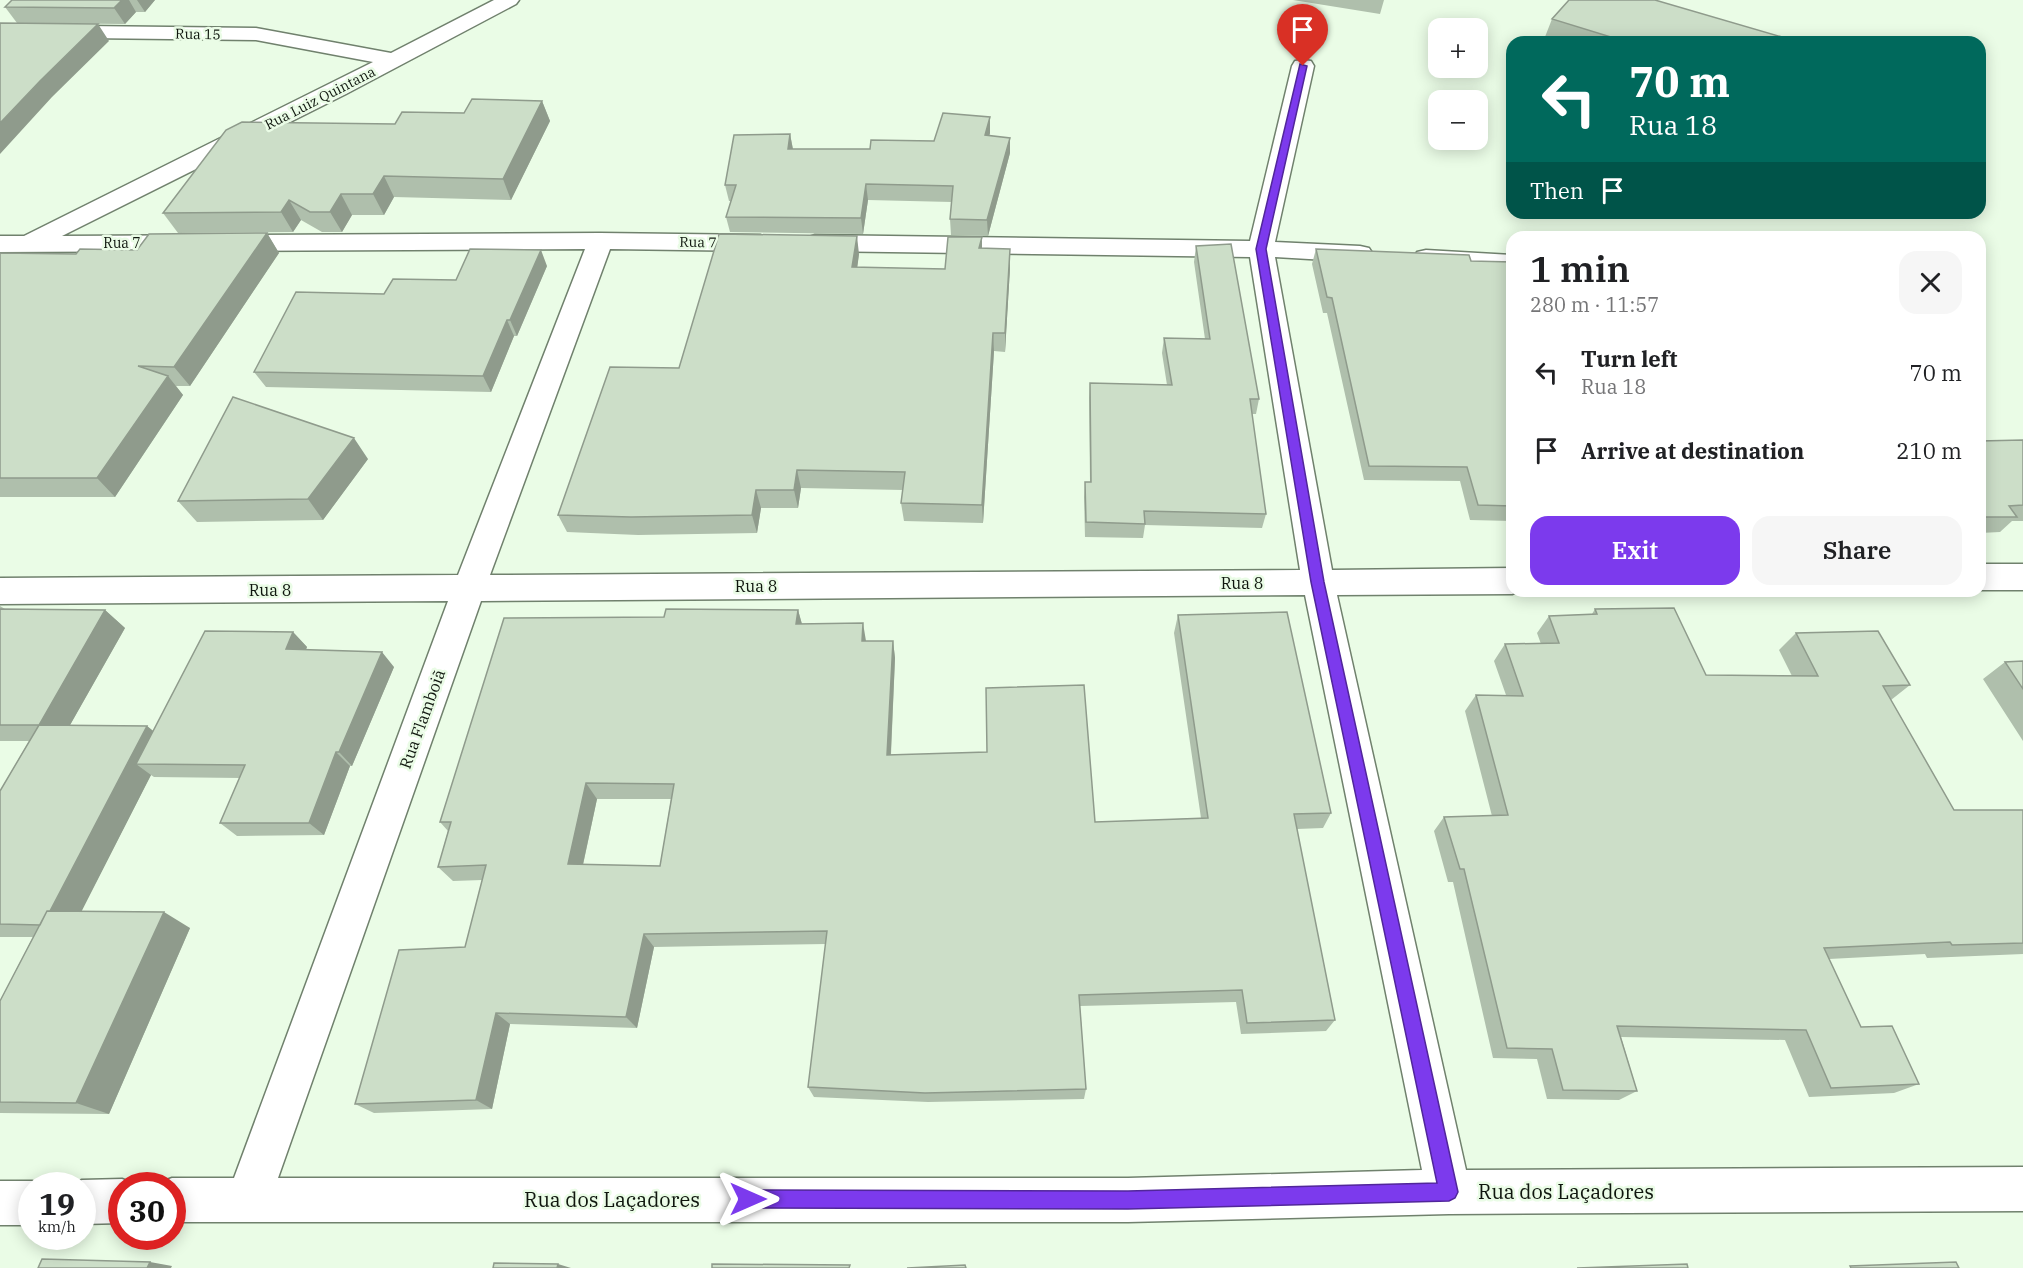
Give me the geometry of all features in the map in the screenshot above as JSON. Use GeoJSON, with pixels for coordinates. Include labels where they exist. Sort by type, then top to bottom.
{"type":"FeatureCollection","features":[{"type":"Feature","properties":{"kind":"street","name":"Rua Luiz Quintana"},"geometry":{"type":"LineString","coordinates":[[0,257],[509,0]]}},
{"type":"Feature","properties":{"kind":"street","name":"Rua 15"},"geometry":{"type":"LineString","coordinates":[[0,31],[256,34],[394,60]]}},
{"type":"Feature","properties":{"kind":"street"},"geometry":{"type":"LineString","coordinates":[[1303,66],[1261,249],[1318,582],[1449,1192]]}},
{"type":"Feature","properties":{"kind":"street","name":"Rua 7"},"geometry":{"type":"LineString","coordinates":[[27,243],[600,241],[1261,249],[1506,263]]}},
{"type":"Feature","properties":{"kind":"street","name":"Rua Flamboiã"},"geometry":{"type":"LineString","coordinates":[[249,1198],[469,588],[600,241]]}},
{"type":"Feature","properties":{"kind":"street"},"geometry":{"type":"LineString","coordinates":[[0,244],[27,243]]}},
{"type":"Feature","properties":{"kind":"street"},"geometry":{"type":"LineString","coordinates":[[1986,578],[2023,577]]}},
{"type":"Feature","properties":{"kind":"street","name":"Rua 8"},"geometry":{"type":"LineString","coordinates":[[0,591],[1506,581]]}},
{"type":"Feature","properties":{"kind":"street","name":"Rua dos Laçadores"},"geometry":{"type":"LineString","coordinates":[[186,1200],[1128,1200],[1449,1192],[2023,1189]]}},
{"type":"Feature","properties":{"kind":"street"},"geometry":{"type":"LineString","coordinates":[[0,1203],[18,1203]]}},
{"type":"Feature","properties":{"kind":"building"},"geometry":{"type":"Polygon","coordinates":[[[12,0],[122,0],[114,8],[5,7],[12,0]]]}},
{"type":"Feature","properties":{"kind":"building"},"geometry":{"type":"Polygon","coordinates":[[[1569,0],[1655,0],[1778,36],[1607,36],[1552,19],[1569,0]]]}},
{"type":"Feature","properties":{"kind":"building"},"geometry":{"type":"Polygon","coordinates":[[[0,23],[98,24],[0,123],[0,23]]]}},
{"type":"Feature","properties":{"kind":"building"},"geometry":{"type":"Polygon","coordinates":[[[472,99],[542,101],[503,179],[384,176],[373,194],[341,194],[330,212],[310,212],[289,200],[281,212],[163,213],[226,130],[242,122],[395,124],[402,112],[464,113],[472,99]]]}},
{"type":"Feature","properties":{"kind":"building"},"geometry":{"type":"Polygon","coordinates":[[[943,113],[990,117],[985,135],[1010,138],[987,220],[950,219],[953,186],[866,184],[861,218],[726,217],[736,185],[725,185],[734,135],[790,134],[788,149],[870,149],[871,140],[934,141],[943,113]]]}},
{"type":"Feature","properties":{"kind":"building"},"geometry":{"type":"Polygon","coordinates":[[[267,233],[174,367],[138,366],[168,376],[97,478],[0,478],[0,253],[76,254],[80,249],[137,250],[149,234],[267,233]]]}},
{"type":"Feature","properties":{"kind":"building"},"geometry":{"type":"Polygon","coordinates":[[[719,234],[857,236],[852,267],[945,269],[948,237],[982,237],[979,248],[1010,249],[1005,333],[993,333],[982,505],[901,503],[905,472],[797,470],[794,490],[756,490],[752,515],[631,517],[558,515],[610,367],[679,368],[719,234]]]}},
{"type":"Feature","properties":{"kind":"building"},"geometry":{"type":"Polygon","coordinates":[[[1231,244],[1259,399],[1250,399],[1266,514],[1144,511],[1145,524],[1086,522],[1085,482],[1091,482],[1090,383],[1172,385],[1164,338],[1210,339],[1196,246],[1231,244]]]}},
{"type":"Feature","properties":{"kind":"building"},"geometry":{"type":"Polygon","coordinates":[[[470,249],[541,250],[483,376],[254,372],[296,292],[384,294],[393,279],[456,280],[470,249]]]}},
{"type":"Feature","properties":{"kind":"building"},"geometry":{"type":"Polygon","coordinates":[[[1316,249],[1469,255],[1471,261],[1506,262],[1506,506],[1478,505],[1467,467],[1369,466],[1332,298],[1327,297],[1316,249]]]}},
{"type":"Feature","properties":{"kind":"building"},"geometry":{"type":"Polygon","coordinates":[[[233,397],[354,438],[308,499],[178,501],[233,397]]]}},
{"type":"Feature","properties":{"kind":"building"},"geometry":{"type":"Polygon","coordinates":[[[2023,440],[2023,505],[2009,506],[2017,517],[1986,517],[1986,441],[2023,440]]]}},
{"type":"Feature","properties":{"kind":"building"},"geometry":{"type":"Polygon","coordinates":[[[1674,608],[1706,675],[1818,676],[1796,633],[1878,631],[1910,685],[1883,686],[1954,810],[2023,810],[2023,943],[1952,945],[1950,942],[1824,948],[1861,1027],[1892,1026],[1919,1084],[1831,1088],[1806,1030],[1617,1026],[1637,1091],[1563,1090],[1552,1049],[1507,1048],[1464,869],[1460,869],[1444,817],[1508,815],[1476,695],[1523,696],[1505,644],[1559,643],[1549,616],[1597,614],[1595,609],[1674,608]]]}},
{"type":"Feature","properties":{"kind":"building"},"geometry":{"type":"Polygon","coordinates":[[[0,609],[105,610],[39,725],[0,725],[0,609]]]}},
{"type":"Feature","properties":{"kind":"building"},"geometry":{"type":"Polygon","coordinates":[[[666,609],[798,610],[796,624],[863,623],[862,641],[893,641],[887,755],[987,752],[986,688],[1084,685],[1095,822],[1208,818],[1178,615],[1287,612],[1331,813],[1294,814],[1335,1020],[1247,1023],[1242,990],[1079,995],[1086,1089],[925,1093],[808,1087],[827,931],[644,934],[626,1017],[496,1013],[476,1100],[355,1104],[399,950],[465,947],[486,865],[438,867],[451,822],[440,822],[504,618],[664,617],[666,609]],[[586,783],[568,864],[660,866],[674,784],[586,783]]]}},
{"type":"Feature","properties":{"kind":"building"},"geometry":{"type":"Polygon","coordinates":[[[205,631],[293,632],[286,649],[382,652],[339,752],[336,752],[309,823],[220,823],[245,765],[136,764],[205,631]]]}},
{"type":"Feature","properties":{"kind":"building"},"geometry":{"type":"Polygon","coordinates":[[[2023,661],[2023,689],[2005,662],[2023,661]]]}},
{"type":"Feature","properties":{"kind":"building"},"geometry":{"type":"Polygon","coordinates":[[[39,725],[147,726],[50,911],[47,911],[40,925],[0,924],[0,791],[39,725]]]}},
{"type":"Feature","properties":{"kind":"building"},"geometry":{"type":"Polygon","coordinates":[[[47,911],[164,912],[76,1103],[0,1102],[0,1001],[47,911]]]}},
{"type":"Feature","properties":{"kind":"building"},"geometry":{"type":"Polygon","coordinates":[[[42,1259],[150,1262],[147,1268],[38,1268],[42,1259]]]}},
{"type":"Feature","properties":{"kind":"building"},"geometry":{"type":"Polygon","coordinates":[[[1956,1262],[1959,1268],[1851,1268],[1850,1266],[1956,1262]]]}},
{"type":"Feature","properties":{"kind":"building"},"geometry":{"type":"Polygon","coordinates":[[[494,1263],[558,1264],[557,1268],[493,1268],[494,1263]]]}},
{"type":"Feature","properties":{"kind":"building"},"geometry":{"type":"Polygon","coordinates":[[[712,1264],[850,1265],[849,1268],[712,1268],[712,1264]]]}},
{"type":"Feature","properties":{"kind":"building"},"geometry":{"type":"Polygon","coordinates":[[[1687,1264],[1688,1268],[1577,1268],[1687,1264]]]}},
{"type":"Feature","properties":{"kind":"building"},"geometry":{"type":"Polygon","coordinates":[[[965,1265],[966,1268],[907,1268],[965,1265]]]}},
{"type":"Feature","properties":{"kind":"route"},"geometry":{"type":"LineString","coordinates":[[748,1199],[1128,1200],[1449,1192],[1318,582],[1261,249],[1303,66]]}}]}
